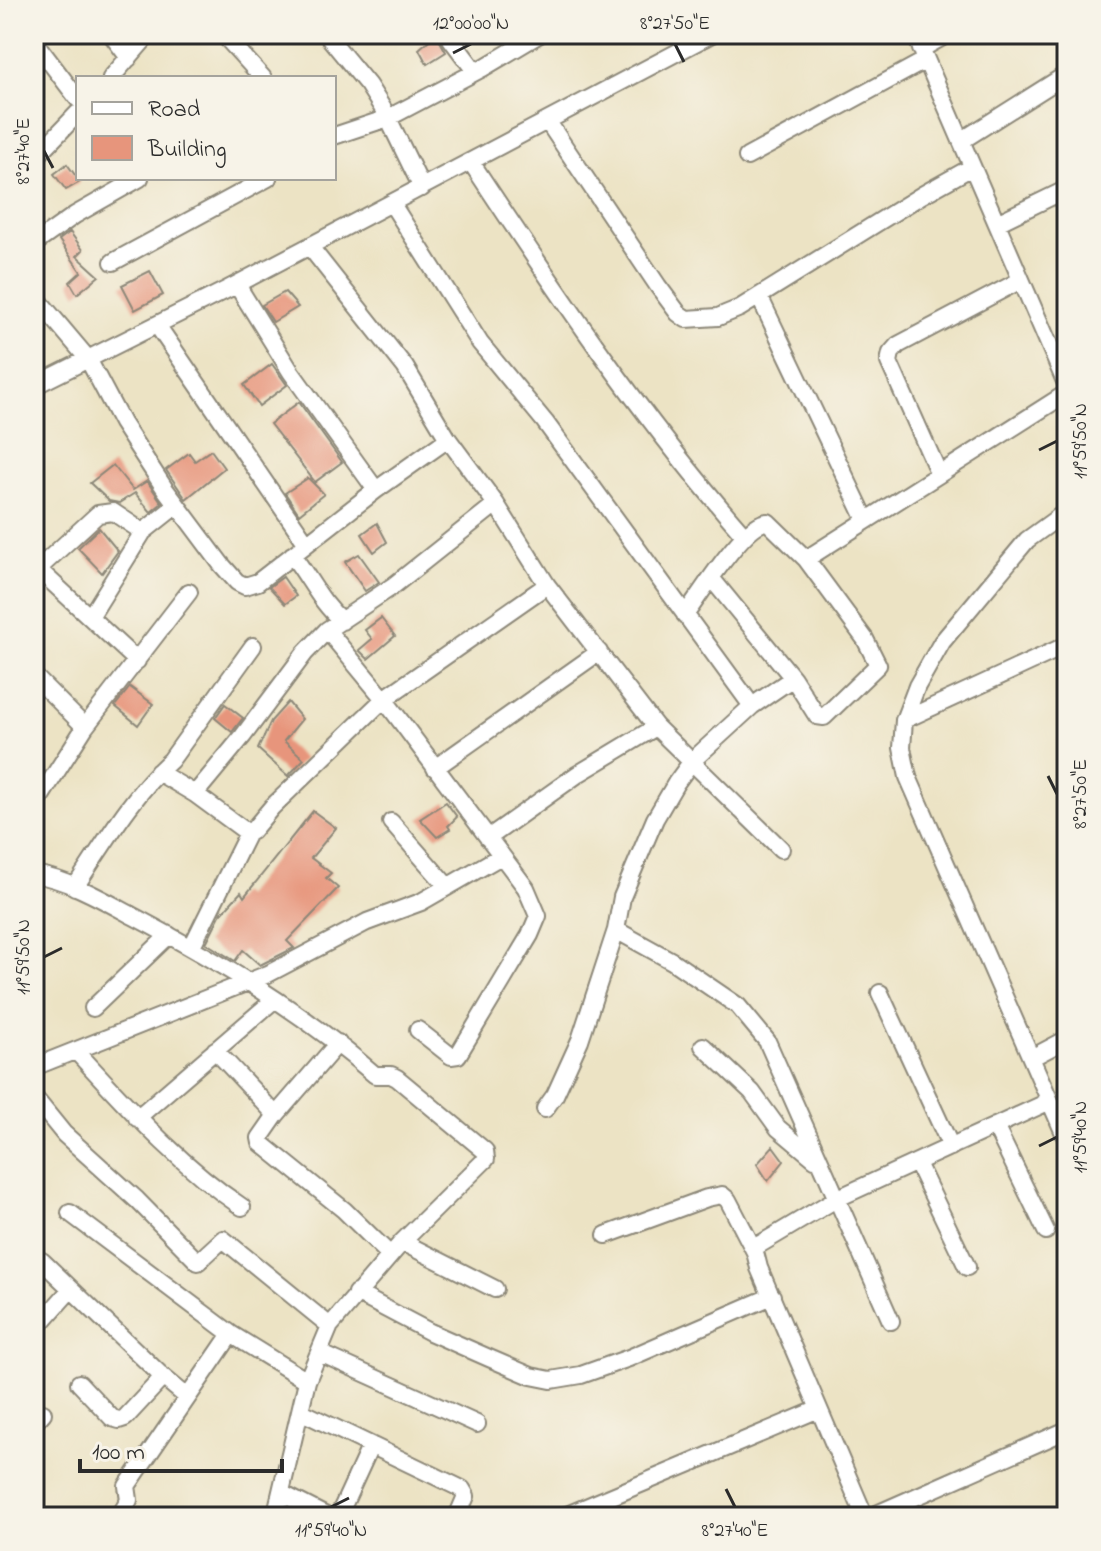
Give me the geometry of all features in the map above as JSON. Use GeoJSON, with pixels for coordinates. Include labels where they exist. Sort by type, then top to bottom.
{"type":"FeatureCollection","features":[{"type":"Feature","properties":{"kind":"street"},"geometry":{"type":"LineString","coordinates":[[111,34],[129,58]]}},
{"type":"Feature","properties":{"kind":"street"},"geometry":{"type":"LineString","coordinates":[[113,76],[149,34]]}},
{"type":"Feature","properties":{"kind":"street"},"geometry":{"type":"LineString","coordinates":[[223,34],[261,76]]}},
{"type":"Feature","properties":{"kind":"street"},"geometry":{"type":"LineString","coordinates":[[326,34],[368,85],[422,188]]}},
{"type":"Feature","properties":{"kind":"street"},"geometry":{"type":"LineString","coordinates":[[336,135],[388,118],[540,34]]}},
{"type":"Feature","properties":{"kind":"street"},"geometry":{"type":"LineString","coordinates":[[34,386],[237,285],[712,34]]}},
{"type":"Feature","properties":{"kind":"street"},"geometry":{"type":"LineString","coordinates":[[747,157],[948,34]]}},
{"type":"Feature","properties":{"kind":"street"},"geometry":{"type":"LineString","coordinates":[[451,39],[475,71]]}},
{"type":"Feature","properties":{"kind":"street"},"geometry":{"type":"LineString","coordinates":[[34,41],[76,96]]}},
{"type":"Feature","properties":{"kind":"street"},"geometry":{"type":"LineString","coordinates":[[921,48],[1067,386]]}},
{"type":"Feature","properties":{"kind":"street"},"geometry":{"type":"LineString","coordinates":[[961,141],[1067,74]]}},
{"type":"Feature","properties":{"kind":"street"},"geometry":{"type":"LineString","coordinates":[[36,152],[76,115]]}},
{"type":"Feature","properties":{"kind":"street"},"geometry":{"type":"LineString","coordinates":[[548,122],[678,313],[686,319],[718,317],[740,308],[972,167]]}},
{"type":"Feature","properties":{"kind":"street"},"geometry":{"type":"LineString","coordinates":[[471,162],[627,391],[689,472],[744,535]]}},
{"type":"Feature","properties":{"kind":"street"},"geometry":{"type":"LineString","coordinates":[[34,244],[75,215],[136,180]]}},
{"type":"Feature","properties":{"kind":"street"},"geometry":{"type":"LineString","coordinates":[[113,262],[264,180]]}},
{"type":"Feature","properties":{"kind":"street"},"geometry":{"type":"LineString","coordinates":[[997,223],[1067,189]]}},
{"type":"Feature","properties":{"kind":"street"},"geometry":{"type":"LineString","coordinates":[[392,204],[480,343],[545,422],[752,706]]}},
{"type":"Feature","properties":{"kind":"street"},"geometry":{"type":"LineString","coordinates":[[310,247],[405,367],[448,439],[496,504],[547,585],[656,727],[781,849]]}},
{"type":"Feature","properties":{"kind":"street"},"geometry":{"type":"LineString","coordinates":[[939,474],[889,362],[891,353],[909,339],[1021,280]]}},
{"type":"Feature","properties":{"kind":"street"},"geometry":{"type":"LineString","coordinates":[[237,285],[291,372],[376,490]]}},
{"type":"Feature","properties":{"kind":"street"},"geometry":{"type":"LineString","coordinates":[[759,296],[866,520]]}},
{"type":"Feature","properties":{"kind":"street"},"geometry":{"type":"LineString","coordinates":[[37,303],[88,359],[122,423],[177,505],[237,582],[245,586],[258,582],[376,490],[448,439]]}},
{"type":"Feature","properties":{"kind":"street"},"geometry":{"type":"LineString","coordinates":[[157,325],[307,544]]}},
{"type":"Feature","properties":{"kind":"street"},"geometry":{"type":"LineString","coordinates":[[806,559],[1067,393]]}},
{"type":"Feature","properties":{"kind":"street"},"geometry":{"type":"LineString","coordinates":[[195,794],[305,653],[334,626],[393,586],[496,504]]}},
{"type":"Feature","properties":{"kind":"street"},"geometry":{"type":"LineString","coordinates":[[90,617],[143,532],[177,505]]}},
{"type":"Feature","properties":{"kind":"street"},"geometry":{"type":"LineString","coordinates":[[137,661],[36,570],[98,514],[106,511],[113,512],[143,532]]}},
{"type":"Feature","properties":{"kind":"street"},"geometry":{"type":"LineString","coordinates":[[1067,511],[1027,540],[942,642],[917,686],[904,720],[902,748],[908,777],[1067,1140]]}},
{"type":"Feature","properties":{"kind":"street"},"geometry":{"type":"LineString","coordinates":[[685,615],[744,535],[759,522],[768,522],[806,559],[865,639],[878,665],[821,717],[817,716],[793,678],[712,579]]}},
{"type":"Feature","properties":{"kind":"street"},"geometry":{"type":"LineString","coordinates":[[292,555],[304,570],[334,626],[384,699],[535,904],[538,916],[530,935],[458,1055],[451,1056],[418,1030]]}},
{"type":"Feature","properties":{"kind":"street"},"geometry":{"type":"LineString","coordinates":[[192,946],[248,833],[384,699],[547,585]]}},
{"type":"Feature","properties":{"kind":"street"},"geometry":{"type":"LineString","coordinates":[[34,807],[85,727],[189,592]]}},
{"type":"Feature","properties":{"kind":"street"},"geometry":{"type":"LineString","coordinates":[[904,720],[1067,645]]}},
{"type":"Feature","properties":{"kind":"street"},"geometry":{"type":"LineString","coordinates":[[75,887],[116,825],[171,760],[253,646]]}},
{"type":"Feature","properties":{"kind":"street"},"geometry":{"type":"LineString","coordinates":[[435,768],[599,652]]}},
{"type":"Feature","properties":{"kind":"street"},"geometry":{"type":"LineString","coordinates":[[34,676],[85,727]]}},
{"type":"Feature","properties":{"kind":"street"},"geometry":{"type":"LineString","coordinates":[[545,1109],[555,1095],[580,1040],[616,930],[622,897],[655,819],[692,761],[752,706],[793,678]]}},
{"type":"Feature","properties":{"kind":"street"},"geometry":{"type":"LineString","coordinates":[[488,838],[578,774],[656,727]]}},
{"type":"Feature","properties":{"kind":"street"},"geometry":{"type":"LineString","coordinates":[[158,772],[195,794],[248,833]]}},
{"type":"Feature","properties":{"kind":"street"},"geometry":{"type":"LineString","coordinates":[[391,822],[447,886]]}},
{"type":"Feature","properties":{"kind":"street"},"geometry":{"type":"LineString","coordinates":[[34,1067],[294,962],[367,922],[421,902],[501,856]]}},
{"type":"Feature","properties":{"kind":"street"},"geometry":{"type":"LineString","coordinates":[[34,874],[75,887],[192,946],[338,1043],[375,1075],[397,1078],[485,1151],[486,1159],[402,1242],[330,1326],[307,1381],[275,1517]]}},
{"type":"Feature","properties":{"kind":"street"},"geometry":{"type":"LineString","coordinates":[[616,930],[672,961],[738,1006],[767,1041],[891,1321]]}},
{"type":"Feature","properties":{"kind":"street"},"geometry":{"type":"LineString","coordinates":[[93,1008],[169,935]]}},
{"type":"Feature","properties":{"kind":"street"},"geometry":{"type":"LineString","coordinates":[[880,993],[951,1147]]}},
{"type":"Feature","properties":{"kind":"street"},"geometry":{"type":"LineString","coordinates":[[137,1118],[274,1000]]}},
{"type":"Feature","properties":{"kind":"street"},"geometry":{"type":"LineString","coordinates":[[1031,1058],[1067,1039]]}},
{"type":"Feature","properties":{"kind":"street"},"geometry":{"type":"LineString","coordinates":[[338,1043],[276,1115],[260,1138],[261,1143],[344,1210],[390,1255]]}},
{"type":"Feature","properties":{"kind":"street"},"geometry":{"type":"LineString","coordinates":[[703,1046],[752,1092],[778,1128],[820,1162]]}},
{"type":"Feature","properties":{"kind":"street"},"geometry":{"type":"LineString","coordinates":[[215,1050],[276,1115]]}},
{"type":"Feature","properties":{"kind":"street"},"geometry":{"type":"LineString","coordinates":[[76,1051],[137,1118],[205,1183],[242,1207]]}},
{"type":"Feature","properties":{"kind":"street"},"geometry":{"type":"LineString","coordinates":[[34,1097],[64,1134],[137,1200],[198,1262],[223,1239],[330,1326]]}},
{"type":"Feature","properties":{"kind":"street"},"geometry":{"type":"LineString","coordinates":[[755,1252],[763,1242],[836,1199],[1050,1101]]}},
{"type":"Feature","properties":{"kind":"street"},"geometry":{"type":"LineString","coordinates":[[995,1126],[1046,1231]]}},
{"type":"Feature","properties":{"kind":"street"},"geometry":{"type":"LineString","coordinates":[[917,1163],[967,1267]]}},
{"type":"Feature","properties":{"kind":"street"},"geometry":{"type":"LineString","coordinates":[[606,1235],[707,1198],[722,1195],[728,1200],[755,1252],[867,1517],[1067,1430]]}},
{"type":"Feature","properties":{"kind":"street"},"geometry":{"type":"LineString","coordinates":[[70,1213],[231,1334],[307,1381]]}},
{"type":"Feature","properties":{"kind":"street"},"geometry":{"type":"LineString","coordinates":[[402,1242],[495,1289]]}},
{"type":"Feature","properties":{"kind":"street"},"geometry":{"type":"LineString","coordinates":[[34,1262],[42,1261],[187,1397]]}},
{"type":"Feature","properties":{"kind":"street"},"geometry":{"type":"LineString","coordinates":[[34,1331],[71,1289]]}},
{"type":"Feature","properties":{"kind":"street"},"geometry":{"type":"LineString","coordinates":[[356,1293],[466,1348],[531,1376],[551,1380],[581,1375],[629,1358],[772,1296]]}},
{"type":"Feature","properties":{"kind":"street"},"geometry":{"type":"LineString","coordinates":[[119,1517],[129,1500],[127,1486],[231,1334]]}},
{"type":"Feature","properties":{"kind":"street"},"geometry":{"type":"LineString","coordinates":[[320,1353],[477,1424]]}},
{"type":"Feature","properties":{"kind":"street"},"geometry":{"type":"LineString","coordinates":[[79,1383],[112,1418],[119,1420],[125,1418],[163,1377]]}},
{"type":"Feature","properties":{"kind":"street"},"geometry":{"type":"LineString","coordinates":[[567,1515],[819,1409]]}},
{"type":"Feature","properties":{"kind":"street"},"geometry":{"type":"LineString","coordinates":[[300,1411],[462,1489],[466,1496],[457,1517]]}},
{"type":"Feature","properties":{"kind":"street"},"geometry":{"type":"LineString","coordinates":[[338,1517],[371,1445]]}},
{"type":"Feature","properties":{"kind":"street"},"geometry":{"type":"LineString","coordinates":[[281,1493],[328,1517]]}},
{"type":"Feature","properties":{"kind":"building"},"geometry":{"type":"Polygon","coordinates":[[[436,34],[446,52],[427,64],[419,49],[436,34]]]}},
{"type":"Feature","properties":{"kind":"building"},"geometry":{"type":"Polygon","coordinates":[[[67,164],[80,182],[66,190],[54,174],[67,164]]]}},
{"type":"Feature","properties":{"kind":"building"},"geometry":{"type":"Polygon","coordinates":[[[70,232],[83,250],[77,256],[99,276],[77,294],[70,282],[81,272],[59,240],[70,232]]]}},
{"type":"Feature","properties":{"kind":"building"},"geometry":{"type":"Polygon","coordinates":[[[150,271],[163,295],[135,310],[122,285],[150,271]]]}},
{"type":"Feature","properties":{"kind":"building"},"geometry":{"type":"Polygon","coordinates":[[[285,292],[298,307],[273,322],[262,305],[285,292]]]}},
{"type":"Feature","properties":{"kind":"building"},"geometry":{"type":"Polygon","coordinates":[[[272,364],[287,385],[259,406],[244,385],[272,364]]]}},
{"type":"Feature","properties":{"kind":"building"},"geometry":{"type":"Polygon","coordinates":[[[299,402],[342,462],[315,482],[270,424],[299,402]]]}},
{"type":"Feature","properties":{"kind":"building"},"geometry":{"type":"Polygon","coordinates":[[[211,450],[224,468],[186,499],[166,470],[189,453],[195,461],[211,450]]]}},
{"type":"Feature","properties":{"kind":"building"},"geometry":{"type":"Polygon","coordinates":[[[113,465],[133,490],[147,481],[162,503],[151,512],[135,493],[119,503],[109,501],[90,483],[113,465]]]}},
{"type":"Feature","properties":{"kind":"building"},"geometry":{"type":"Polygon","coordinates":[[[308,478],[324,494],[299,514],[285,493],[308,478]]]}},
{"type":"Feature","properties":{"kind":"building"},"geometry":{"type":"Polygon","coordinates":[[[377,523],[387,542],[374,552],[362,534],[377,523]]]}},
{"type":"Feature","properties":{"kind":"building"},"geometry":{"type":"Polygon","coordinates":[[[99,528],[118,551],[102,573],[78,548],[99,528]]]}},
{"type":"Feature","properties":{"kind":"building"},"geometry":{"type":"Polygon","coordinates":[[[359,554],[379,582],[365,591],[345,562],[359,554]]]}},
{"type":"Feature","properties":{"kind":"building"},"geometry":{"type":"Polygon","coordinates":[[[283,577],[296,596],[285,604],[269,587],[283,577]]]}},
{"type":"Feature","properties":{"kind":"building"},"geometry":{"type":"Polygon","coordinates":[[[381,618],[395,636],[368,659],[359,650],[372,639],[365,630],[381,618]]]}},
{"type":"Feature","properties":{"kind":"building"},"geometry":{"type":"Polygon","coordinates":[[[130,687],[153,704],[138,725],[115,706],[130,687]]]}},
{"type":"Feature","properties":{"kind":"building"},"geometry":{"type":"Polygon","coordinates":[[[288,702],[302,719],[284,741],[304,759],[288,776],[258,749],[271,721],[288,702]]]}},
{"type":"Feature","properties":{"kind":"building"},"geometry":{"type":"Polygon","coordinates":[[[225,704],[243,718],[232,732],[215,718],[225,704]]]}},
{"type":"Feature","properties":{"kind":"building"},"geometry":{"type":"Polygon","coordinates":[[[446,802],[457,817],[448,826],[450,829],[437,837],[420,819],[446,802]]]}},
{"type":"Feature","properties":{"kind":"building"},"geometry":{"type":"Polygon","coordinates":[[[313,811],[336,828],[311,858],[331,873],[326,878],[338,888],[287,941],[294,948],[260,965],[243,950],[235,961],[206,943],[220,915],[241,892],[244,897],[313,811]]]}},
{"type":"Feature","properties":{"kind":"building"},"geometry":{"type":"Polygon","coordinates":[[[773,1146],[784,1161],[768,1181],[757,1164],[773,1146]]]}}]}
